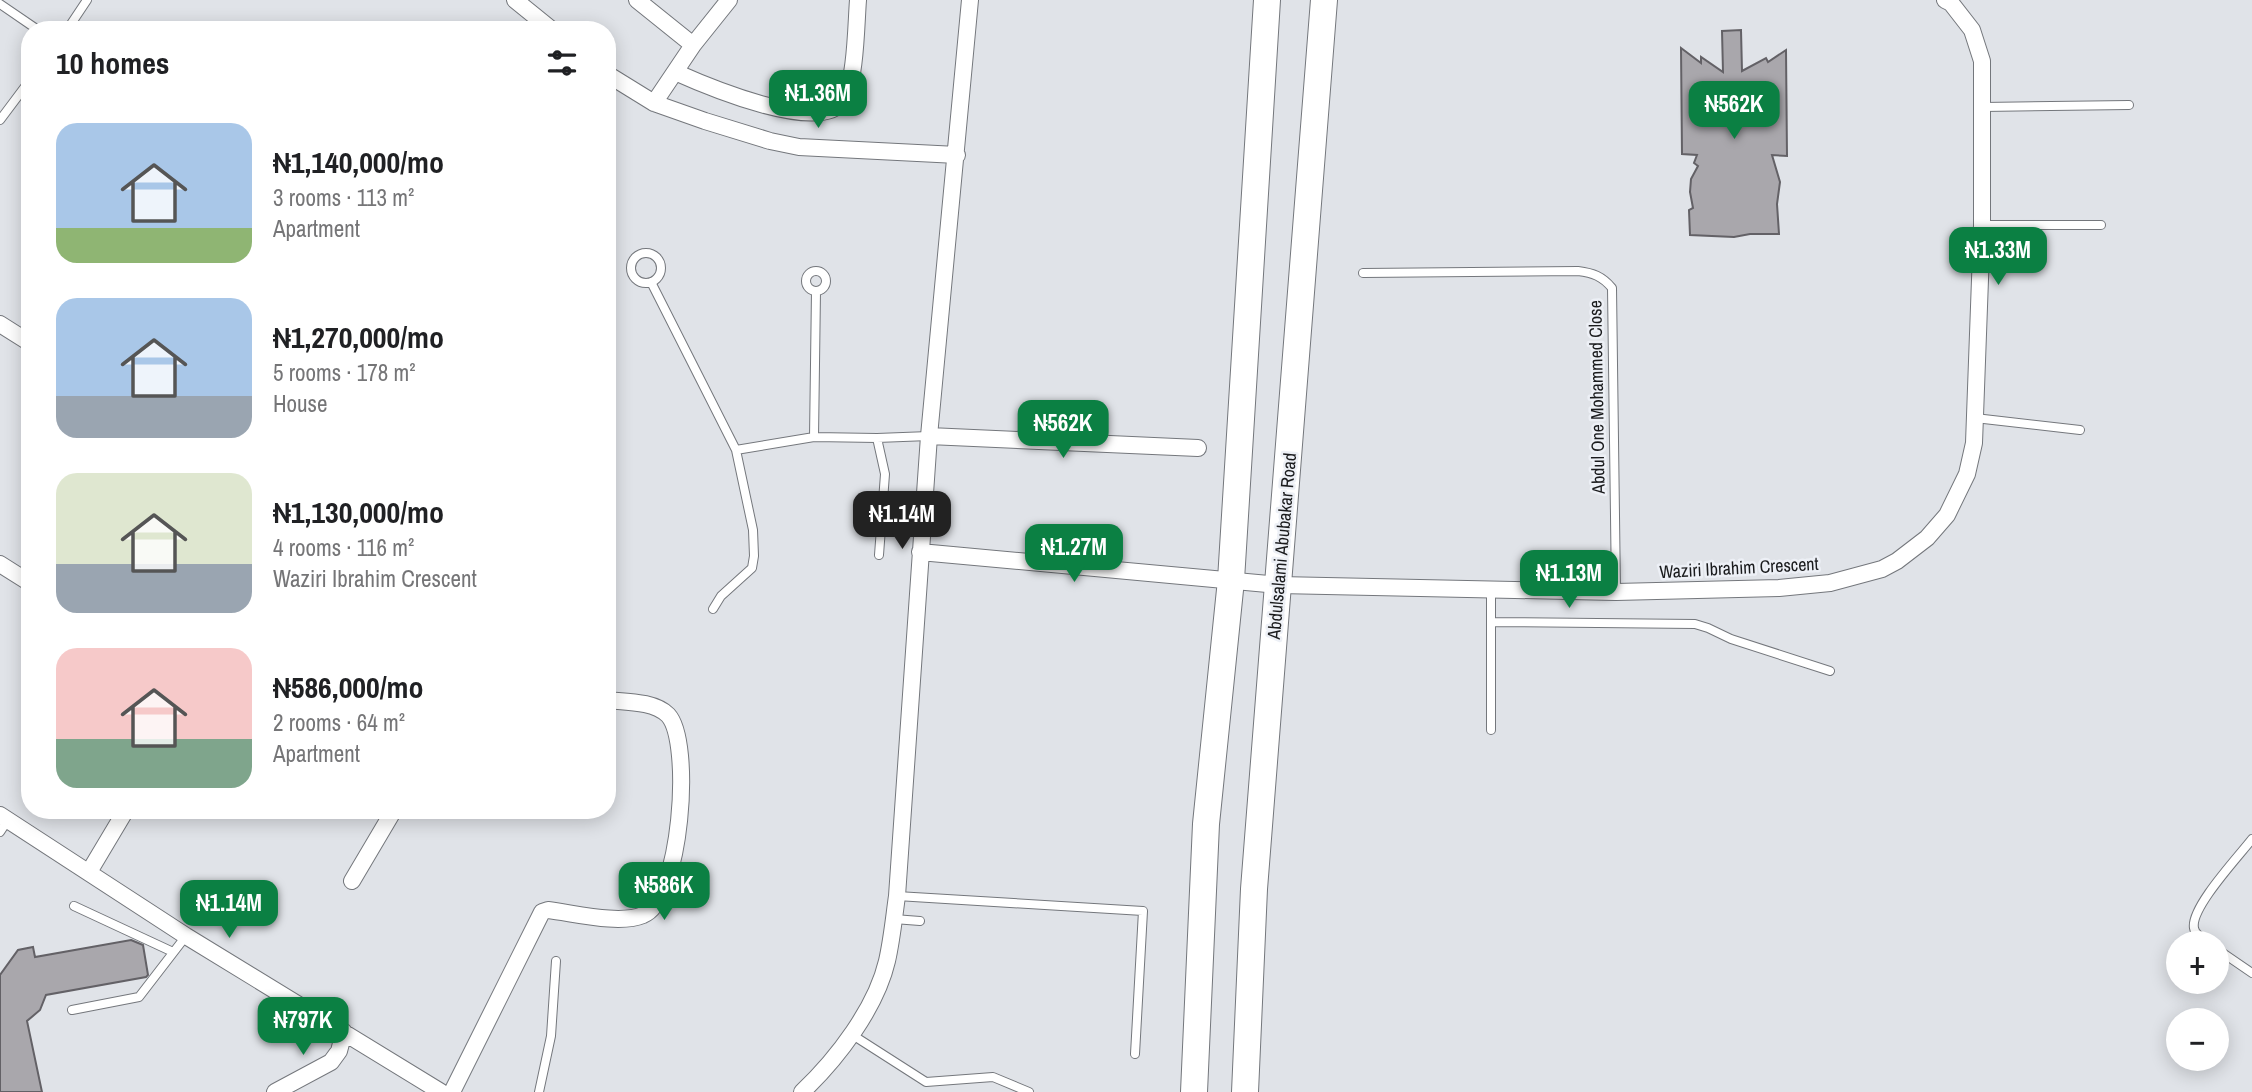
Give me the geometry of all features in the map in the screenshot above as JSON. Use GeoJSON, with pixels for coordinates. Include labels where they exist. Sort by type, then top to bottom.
{"type":"FeatureCollection","features":[{"type":"Feature","properties":{"kind":"main road"},"geometry":{"type":"LineString","coordinates":[[1194,1092],[1206,824],[1231,580],[1267,0]]}},
{"type":"Feature","properties":{"kind":"main road","name":"Abdulsalami Abubakar Road"},"geometry":{"type":"LineString","coordinates":[[1245,1092],[1254,889],[1324,0]]}},
{"type":"Feature","properties":{"kind":"street"},"geometry":{"type":"LineString","coordinates":[[515,0],[541,21]]}},
{"type":"Feature","properties":{"kind":"street"},"geometry":{"type":"LineString","coordinates":[[637,0],[693,45]]}},
{"type":"Feature","properties":{"kind":"street"},"geometry":{"type":"LineString","coordinates":[[654,103],[693,45],[729,0]]}},
{"type":"Feature","properties":{"kind":"street"},"geometry":{"type":"LineString","coordinates":[[675,72],[720,92],[765,106],[811,112],[832,110],[842,103],[849,88],[858,0]]}},
{"type":"Feature","properties":{"kind":"street"},"geometry":{"type":"LineString","coordinates":[[802,1092],[819,1076],[851,1034],[880,985],[894,919],[929,436],[970,0]]}},
{"type":"Feature","properties":{"kind":"street","name":"Waziri Ibrahim Crescent"},"geometry":{"type":"LineString","coordinates":[[920,552],[1279,585],[1616,592],[1779,588],[1830,583],[1882,569],[1897,561],[1927,538],[1947,515],[1967,474],[1974,443],[1982,225],[1982,61],[1972,30],[1951,3],[1945,0]]}},
{"type":"Feature","properties":{"kind":"street"},"geometry":{"type":"LineString","coordinates":[[616,80],[654,103],[738,132],[799,147],[957,155]]}},
{"type":"Feature","properties":{"kind":"street"},"geometry":{"type":"LineString","coordinates":[[0,324],[21,337]]}},
{"type":"Feature","properties":{"kind":"street"},"geometry":{"type":"LineString","coordinates":[[929,436],[1198,448]]}},
{"type":"Feature","properties":{"kind":"street"},"geometry":{"type":"LineString","coordinates":[[0,564],[21,577]]}},
{"type":"Feature","properties":{"kind":"street"},"geometry":{"type":"LineString","coordinates":[[452,1092],[542,912],[548,910],[622,919],[645,915],[656,905],[666,885],[680,817],[679,742],[676,728],[662,710],[651,705],[616,700]]}},
{"type":"Feature","properties":{"kind":"street"},"geometry":{"type":"LineString","coordinates":[[89,872],[120,819]]}},
{"type":"Feature","properties":{"kind":"street"},"geometry":{"type":"LineString","coordinates":[[352,881],[389,819]]}},
{"type":"Feature","properties":{"kind":"street"},"geometry":{"type":"LineString","coordinates":[[3,822],[89,872],[186,936],[344,1032],[433,1090]]}},
{"type":"Feature","properties":{"kind":"street"},"geometry":{"type":"LineString","coordinates":[[275,1092],[331,1062],[339,1051],[344,1032]]}},
{"type":"Feature","properties":{"kind":"lane"},"geometry":{"type":"LineString","coordinates":[[73,21],[87,0]]}},
{"type":"Feature","properties":{"kind":"lane"},"geometry":{"type":"LineString","coordinates":[[0,4],[25,21]]}},
{"type":"Feature","properties":{"kind":"lane"},"geometry":{"type":"LineString","coordinates":[[0,120],[21,92]]}},
{"type":"Feature","properties":{"kind":"lane"},"geometry":{"type":"LineString","coordinates":[[1983,107],[2129,105]]}},
{"type":"Feature","properties":{"kind":"lane"},"geometry":{"type":"LineString","coordinates":[[1982,225],[2101,225]]}},
{"type":"Feature","properties":{"kind":"lane","name":"Abdul One Mohammed Close"},"geometry":{"type":"LineString","coordinates":[[1363,273],[1578,271],[1593,273],[1612,288],[1616,592]]}},
{"type":"Feature","properties":{"kind":"lane"},"geometry":{"type":"LineString","coordinates":[[651,282],[736,450],[753,530],[752,568],[721,596],[713,609]]}},
{"type":"Feature","properties":{"kind":"lane"},"geometry":{"type":"LineString","coordinates":[[814,436],[816,291]]}},
{"type":"Feature","properties":{"kind":"lane"},"geometry":{"type":"LineString","coordinates":[[1975,418],[2080,430]]}},
{"type":"Feature","properties":{"kind":"lane"},"geometry":{"type":"LineString","coordinates":[[736,450],[814,436],[929,436]]}},
{"type":"Feature","properties":{"kind":"lane"},"geometry":{"type":"LineString","coordinates":[[877,438],[885,474],[879,555]]}},
{"type":"Feature","properties":{"kind":"lane"},"geometry":{"type":"LineString","coordinates":[[1491,589],[1491,730]]}},
{"type":"Feature","properties":{"kind":"lane"},"geometry":{"type":"LineString","coordinates":[[1491,622],[1695,624],[1731,639],[1830,671]]}},
{"type":"Feature","properties":{"kind":"lane"},"geometry":{"type":"LineString","coordinates":[[2196,931],[2195,916],[2252,839]]}},
{"type":"Feature","properties":{"kind":"lane"},"geometry":{"type":"LineString","coordinates":[[897,896],[1143,911],[1135,1054]]}},
{"type":"Feature","properties":{"kind":"lane"},"geometry":{"type":"LineString","coordinates":[[74,906],[173,952]]}},
{"type":"Feature","properties":{"kind":"lane"},"geometry":{"type":"LineString","coordinates":[[894,919],[920,921]]}},
{"type":"Feature","properties":{"kind":"lane"},"geometry":{"type":"LineString","coordinates":[[72,1010],[139,997],[186,936]]}},
{"type":"Feature","properties":{"kind":"lane"},"geometry":{"type":"LineString","coordinates":[[2229,957],[2252,973]]}},
{"type":"Feature","properties":{"kind":"lane"},"geometry":{"type":"LineString","coordinates":[[539,1092],[551,1036],[556,961]]}},
{"type":"Feature","properties":{"kind":"lane"},"geometry":{"type":"LineString","coordinates":[[851,1034],[926,1082],[993,1077],[1029,1092]]}},
{"type":"Feature","properties":{"kind":"building"},"geometry":{"type":"Polygon","coordinates":[[[1741,30],[1742,71],[1766,58],[1768,62],[1786,50],[1787,156],[1772,155],[1780,182],[1777,204],[1779,234],[1734,237],[1690,235],[1689,210],[1693,208],[1691,179],[1698,166],[1694,163],[1697,155],[1682,154],[1681,48],[1701,63],[1701,57],[1723,72],[1722,31],[1741,30]]]}},
{"type":"Feature","properties":{"kind":"building"},"geometry":{"type":"Polygon","coordinates":[[[131,940],[143,945],[148,975],[46,995],[40,1010],[27,1021],[42,1092],[0,1092],[0,975],[18,950],[33,947],[35,957],[131,940]]]}}]}
